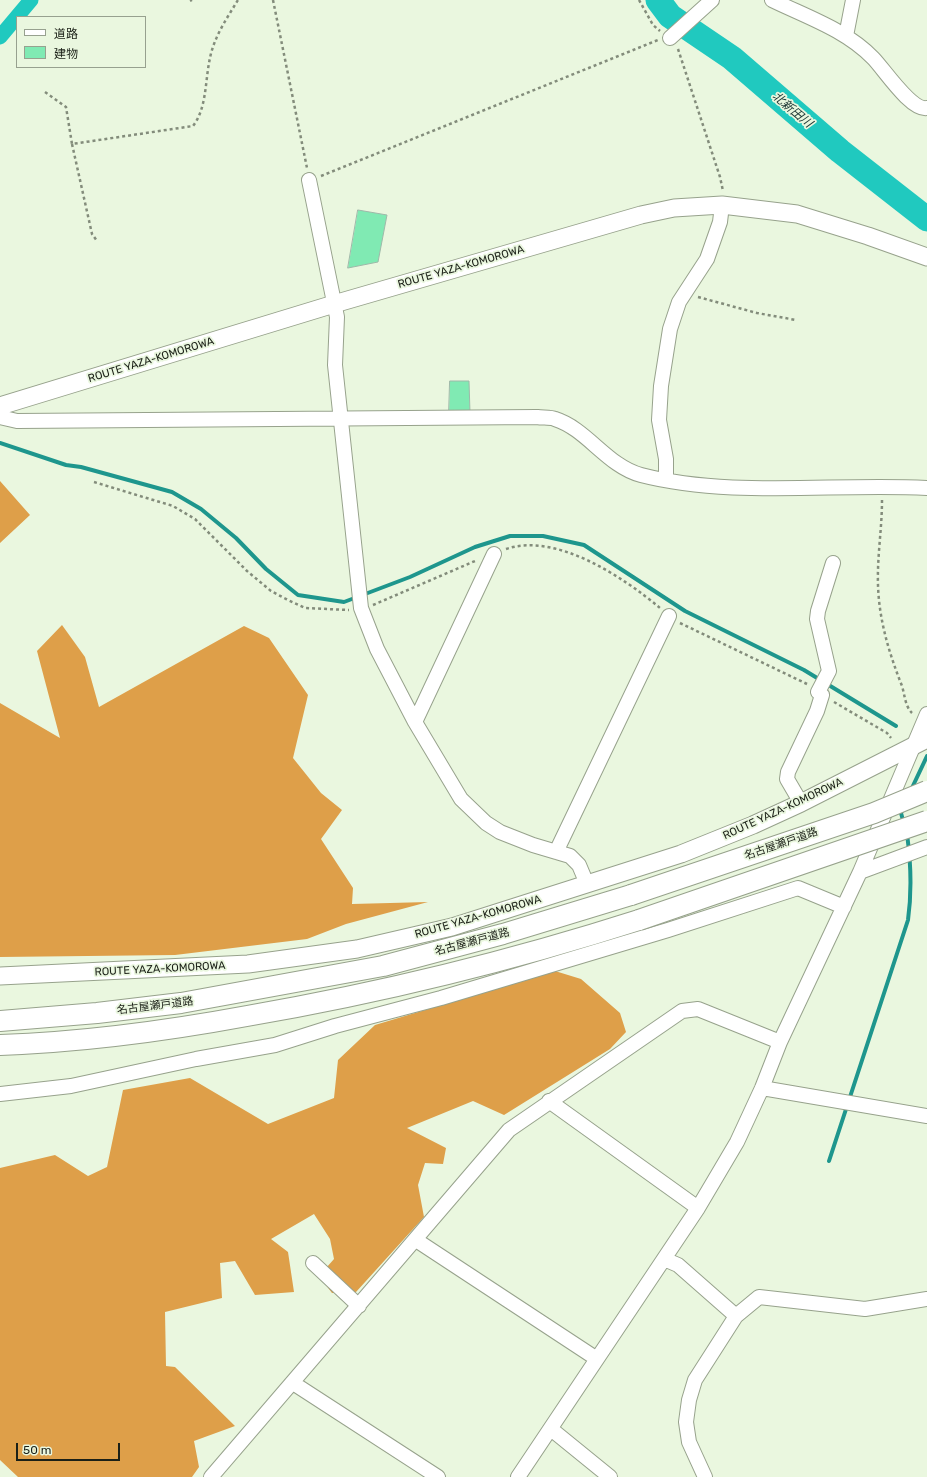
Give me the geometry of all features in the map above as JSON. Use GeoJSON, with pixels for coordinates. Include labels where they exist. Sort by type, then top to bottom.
{"type":"FeatureCollection","features":[{"type":"Feature","properties":{"kind":"highway","name":"名古屋瀬戸道路"},"geometry":{"type":"LineString","coordinates":[[0,1021],[98,1013],[181,1003],[383,966],[503,934],[631,896],[874,813],[927,791]]}},
{"type":"Feature","properties":{"kind":"highway"},"geometry":{"type":"LineString","coordinates":[[0,1045],[100,1038],[186,1027],[288,1010],[388,989],[583,938],[927,822]]}},
{"type":"Feature","properties":{"kind":"main road","name":"ROUTE YAZA-KOMOROWA"},"geometry":{"type":"LineString","coordinates":[[0,406],[334,304],[641,215],[674,208],[722,205],[797,214],[868,236],[927,257]]}},
{"type":"Feature","properties":{"kind":"main road","name":"ROUTE YAZA-KOMOROWA"},"geometry":{"type":"LineString","coordinates":[[0,976],[248,964],[357,949],[452,926],[681,854],[753,825],[801,803],[920,741]]}},
{"type":"Feature","properties":{"kind":"street"},"geometry":{"type":"LineString","coordinates":[[671,36],[712,0]]}},
{"type":"Feature","properties":{"kind":"street"},"geometry":{"type":"LineString","coordinates":[[772,0],[846,36],[872,58],[912,104],[927,108]]}},
{"type":"Feature","properties":{"kind":"street"},"geometry":{"type":"LineString","coordinates":[[846,36],[853,0]]}},
{"type":"Feature","properties":{"kind":"street"},"geometry":{"type":"LineString","coordinates":[[309,180],[337,316],[335,365],[362,609],[377,649],[415,722],[461,799],[474,814],[500,832],[533,845],[570,856],[575,860],[587,884]]}},
{"type":"Feature","properties":{"kind":"street"},"geometry":{"type":"LineString","coordinates":[[666,480],[666,459],[659,420],[661,386],[670,329],[679,302],[707,259],[720,222],[722,205]]}},
{"type":"Feature","properties":{"kind":"street"},"geometry":{"type":"LineString","coordinates":[[0,417],[17,421],[342,420],[537,417],[555,419],[570,427],[622,468],[640,475],[666,480],[730,488],[882,486],[927,488]]}},
{"type":"Feature","properties":{"kind":"street"},"geometry":{"type":"LineString","coordinates":[[415,722],[494,554]]}},
{"type":"Feature","properties":{"kind":"street"},"geometry":{"type":"LineString","coordinates":[[801,803],[787,779],[788,772],[817,711],[820,692],[828,675],[829,663],[817,619],[833,563]]}},
{"type":"Feature","properties":{"kind":"street"},"geometry":{"type":"LineString","coordinates":[[556,852],[669,616]]}},
{"type":"Feature","properties":{"kind":"street"},"geometry":{"type":"LineString","coordinates":[[518,1477],[698,1208],[737,1142],[762,1088],[780,1042],[920,741],[927,714]]}},
{"type":"Feature","properties":{"kind":"street"},"geometry":{"type":"LineString","coordinates":[[860,872],[927,847]]}},
{"type":"Feature","properties":{"kind":"street"},"geometry":{"type":"LineString","coordinates":[[0,1094],[71,1086],[189,1061],[275,1045],[334,1026],[441,998],[668,930],[798,888],[844,907]]}},
{"type":"Feature","properties":{"kind":"street"},"geometry":{"type":"LineString","coordinates":[[211,1477],[509,1130],[682,1010],[698,1009],[780,1042]]}},
{"type":"Feature","properties":{"kind":"street"},"geometry":{"type":"LineString","coordinates":[[762,1088],[927,1116]]}},
{"type":"Feature","properties":{"kind":"street"},"geometry":{"type":"LineString","coordinates":[[549,1101],[698,1208]]}},
{"type":"Feature","properties":{"kind":"street"},"geometry":{"type":"LineString","coordinates":[[416,1240],[597,1359]]}},
{"type":"Feature","properties":{"kind":"street"},"geometry":{"type":"LineString","coordinates":[[664,1259],[678,1265],[736,1316]]}},
{"type":"Feature","properties":{"kind":"street"},"geometry":{"type":"LineString","coordinates":[[313,1263],[359,1306]]}},
{"type":"Feature","properties":{"kind":"street"},"geometry":{"type":"LineString","coordinates":[[705,1477],[689,1442],[686,1422],[689,1400],[695,1380],[736,1316],[759,1297],[865,1309],[927,1299]]}},
{"type":"Feature","properties":{"kind":"street"},"geometry":{"type":"LineString","coordinates":[[293,1383],[438,1477]]}},
{"type":"Feature","properties":{"kind":"street"},"geometry":{"type":"LineString","coordinates":[[551,1429],[610,1477]]}},
{"type":"Feature","properties":{"kind":"path"},"geometry":{"type":"LineString","coordinates":[[72,144],[194,126],[200,118],[210,56],[221,29],[238,0]]}},
{"type":"Feature","properties":{"kind":"path"},"geometry":{"type":"LineString","coordinates":[[274,0],[309,180],[671,36]]}},
{"type":"Feature","properties":{"kind":"path"},"geometry":{"type":"LineString","coordinates":[[639,0],[653,25],[671,36],[676,45],[720,177],[724,196],[722,205]]}},
{"type":"Feature","properties":{"kind":"path"},"geometry":{"type":"LineString","coordinates":[[45,92],[66,107],[72,144],[92,234],[96,242]]}},
{"type":"Feature","properties":{"kind":"path"},"geometry":{"type":"LineString","coordinates":[[685,293],[719,304],[796,320]]}},
{"type":"Feature","properties":{"kind":"path"},"geometry":{"type":"LineString","coordinates":[[94,482],[173,506],[195,519],[246,571],[271,591],[306,608],[320,610],[362,609],[494,554],[523,545],[552,548],[571,554],[588,560],[618,578],[684,626],[812,687],[887,733],[891,738]]}},
{"type":"Feature","properties":{"kind":"path"},"geometry":{"type":"LineString","coordinates":[[882,486],[878,586],[880,605],[886,640],[907,708],[912,714]]}},
{"type":"Feature","properties":{"kind":"shaded area"},"geometry":{"type":"Polygon","coordinates":[[[0,481],[30,515],[0,543],[0,481]]]}},
{"type":"Feature","properties":{"kind":"shaded area"},"geometry":{"type":"Polygon","coordinates":[[[62,625],[85,657],[99,707],[244,626],[269,638],[308,695],[293,758],[321,793],[342,810],[321,839],[353,888],[352,904],[428,902],[346,924],[307,939],[175,955],[0,957],[0,703],[60,738],[37,651],[62,625]]]}},
{"type":"Feature","properties":{"kind":"shaded area"},"geometry":{"type":"Polygon","coordinates":[[[555,971],[581,979],[620,1013],[626,1032],[610,1049],[504,1115],[473,1101],[407,1128],[446,1148],[443,1164],[425,1163],[418,1185],[424,1217],[356,1292],[332,1293],[319,1276],[334,1259],[330,1239],[314,1214],[271,1239],[288,1252],[294,1292],[255,1295],[235,1261],[220,1263],[222,1298],[165,1312],[166,1366],[175,1367],[235,1426],[194,1441],[199,1467],[192,1477],[18,1477],[0,1460],[0,1168],[55,1155],[88,1176],[107,1167],[123,1090],[190,1078],[268,1124],[334,1098],[338,1060],[375,1025],[555,971]]]}},
{"type":"Feature","properties":{"kind":"building"},"geometry":{"type":"Polygon","coordinates":[[[358,210],[387,215],[378,262],[348,268],[358,210]]]}},
{"type":"Feature","properties":{"kind":"building"},"geometry":{"type":"Polygon","coordinates":[[[450,381],[469,381],[470,413],[449,413],[450,381]]]}},
{"type":"Feature","properties":{"kind":"waterway"},"geometry":{"type":"LineString","coordinates":[[18,16],[31,0]]}},
{"type":"Feature","properties":{"kind":"waterway","name":"北新田川"},"geometry":{"type":"LineString","coordinates":[[658,0],[670,16],[732,58],[840,151],[927,219]]}},
{"type":"Feature","properties":{"kind":"waterway"},"geometry":{"type":"LineString","coordinates":[[0,37],[16,18]]}},
{"type":"Feature","properties":{"kind":"waterway"},"geometry":{"type":"LineString","coordinates":[[0,443],[66,465],[81,467],[172,492],[201,509],[236,538],[266,569],[298,595],[344,602],[410,577],[475,547],[510,536],[543,536],[584,545],[685,611],[804,670],[896,726]]}},
{"type":"Feature","properties":{"kind":"waterway"},"geometry":{"type":"LineString","coordinates":[[911,790],[927,756]]}},
{"type":"Feature","properties":{"kind":"waterway"},"geometry":{"type":"LineString","coordinates":[[904,807],[901,813],[904,824]]}},
{"type":"Feature","properties":{"kind":"waterway"},"geometry":{"type":"LineString","coordinates":[[829,1161],[908,920],[910,877],[907,834]]}}]}
